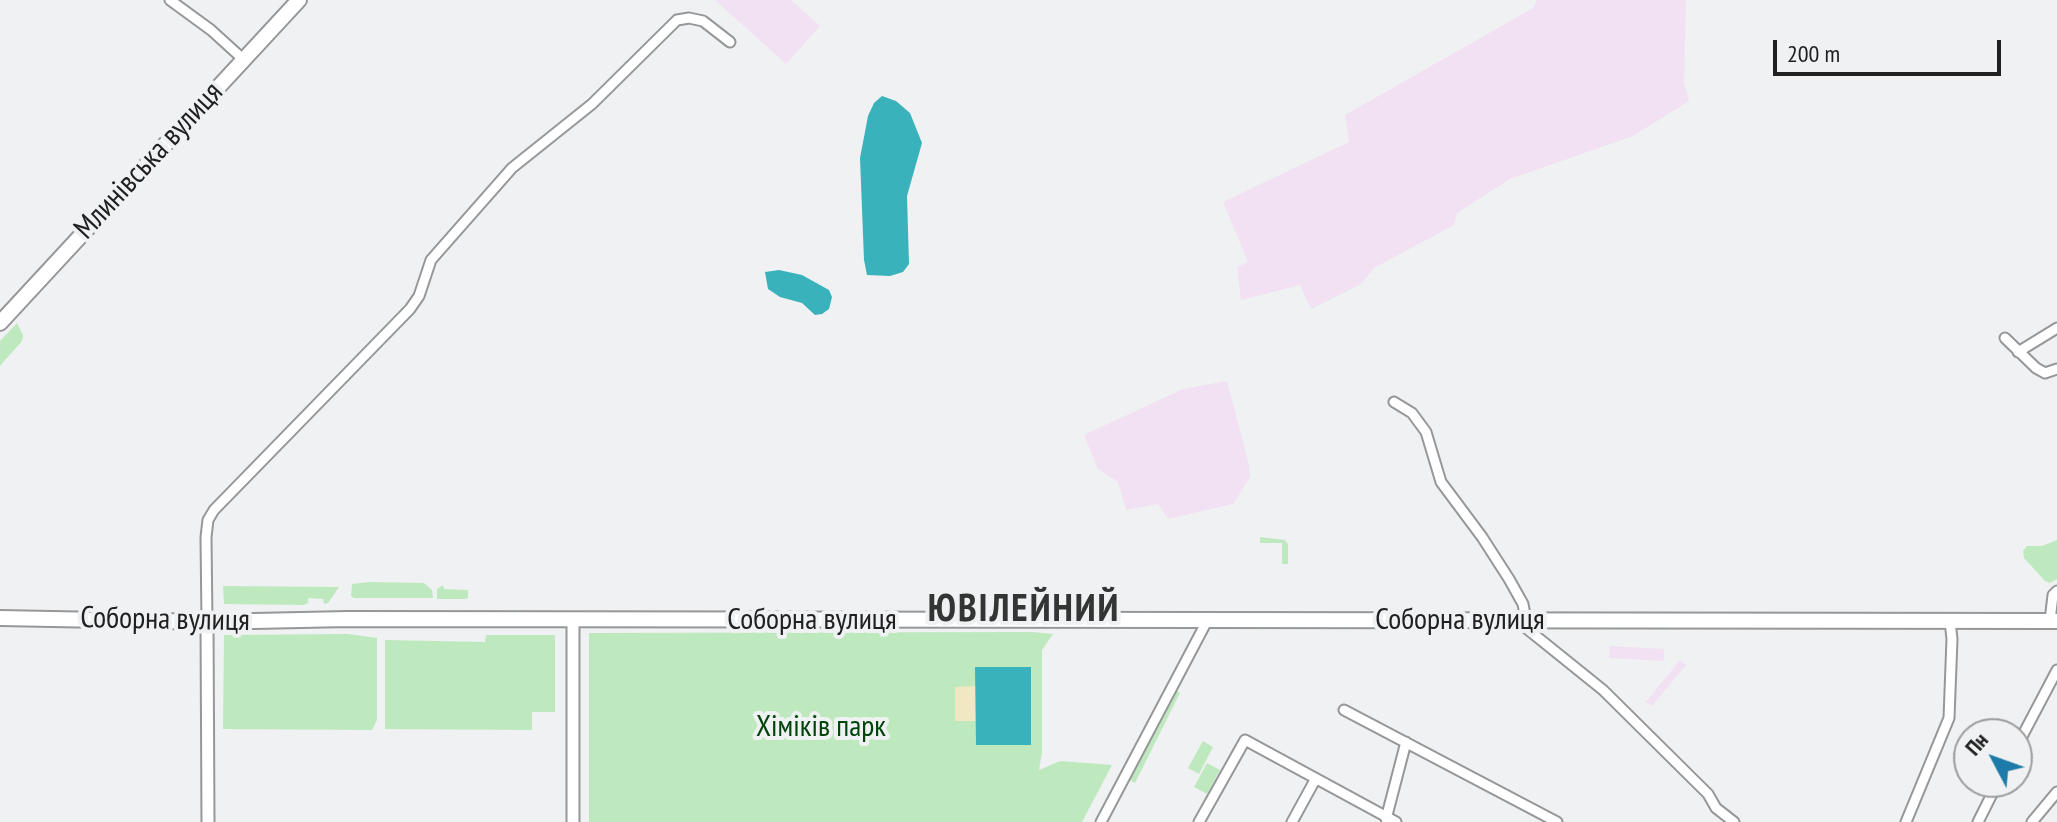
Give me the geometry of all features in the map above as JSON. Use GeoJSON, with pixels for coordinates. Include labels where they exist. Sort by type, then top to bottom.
{"type":"FeatureCollection","features":[{"type":"Feature","properties":{"kind":"main road","name":"Млинівська вулиця"},"geometry":{"type":"LineString","coordinates":[[0,323],[299,0]]}},
{"type":"Feature","properties":{"kind":"main road","name":"Соборна вулиця"},"geometry":{"type":"LineString","coordinates":[[0,618],[207,622],[348,619],[1526,624],[2054,621]]}},
{"type":"Feature","properties":{"kind":"street"},"geometry":{"type":"LineString","coordinates":[[170,0],[211,30],[244,60]]}},
{"type":"Feature","properties":{"kind":"street"},"geometry":{"type":"LineString","coordinates":[[208,822],[206,537],[208,520],[214,510],[410,309],[419,296],[431,260],[512,168],[592,104],[677,20],[689,18],[703,21],[730,42]]}},
{"type":"Feature","properties":{"kind":"street"},"geometry":{"type":"LineString","coordinates":[[2018,352],[2057,328]]}},
{"type":"Feature","properties":{"kind":"street"},"geometry":{"type":"LineString","coordinates":[[2005,338],[2045,373],[2057,369]]}},
{"type":"Feature","properties":{"kind":"street"},"geometry":{"type":"LineString","coordinates":[[1394,402],[1412,413],[1426,432],[1441,482],[1509,579],[1523,604],[1526,624],[1603,690],[1708,794],[1716,808],[1734,822]]}},
{"type":"Feature","properties":{"kind":"street"},"geometry":{"type":"LineString","coordinates":[[2054,621],[2053,595],[2057,591]]}},
{"type":"Feature","properties":{"kind":"street"},"geometry":{"type":"LineString","coordinates":[[573,620],[573,822]]}},
{"type":"Feature","properties":{"kind":"street"},"geometry":{"type":"LineString","coordinates":[[1101,822],[1207,621]]}},
{"type":"Feature","properties":{"kind":"street"},"geometry":{"type":"LineString","coordinates":[[1906,822],[1949,718],[1950,621]]}},
{"type":"Feature","properties":{"kind":"street"},"geometry":{"type":"LineString","coordinates":[[2032,718],[2057,670]]}},
{"type":"Feature","properties":{"kind":"street"},"geometry":{"type":"LineString","coordinates":[[1344,710],[1557,822]]}},
{"type":"Feature","properties":{"kind":"street"},"geometry":{"type":"LineString","coordinates":[[1199,822],[1245,740],[1389,820],[1406,742]]}},
{"type":"Feature","properties":{"kind":"street"},"geometry":{"type":"LineString","coordinates":[[1292,822],[1315,780]]}},
{"type":"Feature","properties":{"kind":"street"},"geometry":{"type":"LineString","coordinates":[[2032,822],[2057,792]]}},
{"type":"Feature","properties":{"kind":"street"},"geometry":{"type":"LineString","coordinates":[[1978,822],[1990,798]]}},
{"type":"Feature","properties":{"kind":"shaded area"},"geometry":{"type":"Polygon","coordinates":[[[715,0],[791,0],[820,26],[786,64],[715,0]]]}},
{"type":"Feature","properties":{"kind":"shaded area"},"geometry":{"type":"Polygon","coordinates":[[[1537,0],[1686,0],[1684,82],[1689,101],[1633,136],[1510,179],[1457,213],[1454,225],[1374,268],[1361,284],[1311,309],[1300,285],[1241,300],[1237,267],[1248,262],[1223,202],[1349,142],[1345,115],[1533,8],[1537,0]]]}},
{"type":"Feature","properties":{"kind":"shaded area"},"geometry":{"type":"Polygon","coordinates":[[[1227,381],[1250,477],[1233,504],[1168,519],[1158,504],[1126,510],[1118,482],[1098,469],[1084,435],[1183,389],[1227,381]]]}},
{"type":"Feature","properties":{"kind":"shaded area"},"geometry":{"type":"Polygon","coordinates":[[[1610,646],[1664,649],[1664,661],[1609,658],[1610,646]]]}},
{"type":"Feature","properties":{"kind":"shaded area"},"geometry":{"type":"Polygon","coordinates":[[[1680,660],[1686,665],[1652,706],[1646,702],[1680,660]]]}},
{"type":"Feature","properties":{"kind":"green space"},"geometry":{"type":"Polygon","coordinates":[[[17,323],[23,335],[22,341],[0,366],[0,341],[17,323]]]}},
{"type":"Feature","properties":{"kind":"green space"},"geometry":{"type":"Polygon","coordinates":[[[1260,537],[1285,540],[1288,544],[1288,564],[1282,564],[1282,543],[1260,543],[1260,537]]]}},
{"type":"Feature","properties":{"kind":"green space"},"geometry":{"type":"Polygon","coordinates":[[[2057,540],[2057,579],[2050,583],[2024,558],[2023,551],[2027,546],[2042,546],[2057,540]]]}},
{"type":"Feature","properties":{"kind":"green space"},"geometry":{"type":"Polygon","coordinates":[[[424,583],[432,590],[433,598],[351,596],[352,584],[424,583]]]}},
{"type":"Feature","properties":{"kind":"green space"},"geometry":{"type":"Polygon","coordinates":[[[443,585],[444,589],[468,590],[468,597],[437,599],[437,589],[443,585]]]}},
{"type":"Feature","properties":{"kind":"green space"},"geometry":{"type":"Polygon","coordinates":[[[223,586],[339,587],[328,603],[324,604],[323,599],[308,598],[308,603],[304,605],[224,604],[223,586]]]}},
{"type":"Feature","properties":{"kind":"green space","name":"Хіміків парк"},"geometry":{"type":"Polygon","coordinates":[[[589,633],[1053,634],[1042,650],[1042,752],[1039,770],[1060,761],[1112,765],[1082,822],[589,822],[589,633]]]}},
{"type":"Feature","properties":{"kind":"green space"},"geometry":{"type":"Polygon","coordinates":[[[348,634],[377,638],[377,720],[372,730],[223,729],[224,635],[348,634]]]}},
{"type":"Feature","properties":{"kind":"green space"},"geometry":{"type":"Polygon","coordinates":[[[486,635],[555,635],[555,712],[532,712],[532,730],[385,729],[385,640],[485,642],[486,635]]]}},
{"type":"Feature","properties":{"kind":"green space"},"geometry":{"type":"Polygon","coordinates":[[[1177,691],[1180,693],[1135,783],[1130,780],[1177,691]]]}},
{"type":"Feature","properties":{"kind":"green space"},"geometry":{"type":"Polygon","coordinates":[[[1203,741],[1213,747],[1199,774],[1188,768],[1203,741]]]}},
{"type":"Feature","properties":{"kind":"green space"},"geometry":{"type":"Polygon","coordinates":[[[1207,763],[1220,770],[1207,794],[1194,787],[1207,763]]]}},
{"type":"Feature","properties":{"kind":"sand"},"geometry":{"type":"Polygon","coordinates":[[[976,686],[976,721],[955,721],[955,687],[976,686]]]}},
{"type":"Feature","properties":{"kind":"water"},"geometry":{"type":"Polygon","coordinates":[[[882,96],[896,101],[910,113],[922,143],[907,196],[909,264],[903,272],[890,276],[867,275],[864,260],[860,158],[868,116],[874,103],[882,96]]]}},
{"type":"Feature","properties":{"kind":"water"},"geometry":{"type":"Polygon","coordinates":[[[779,270],[802,275],[829,290],[832,297],[829,309],[815,315],[802,303],[780,297],[768,289],[765,272],[779,270]]]}},
{"type":"Feature","properties":{"kind":"water"},"geometry":{"type":"Polygon","coordinates":[[[975,667],[1031,667],[1031,745],[976,745],[975,667]]]}},
{"type":"Feature","properties":{"kind":"district","name":"ЮВІЛЕЙНИЙ"},"geometry":{"type":"Point","coordinates":[1024,610]}}]}
